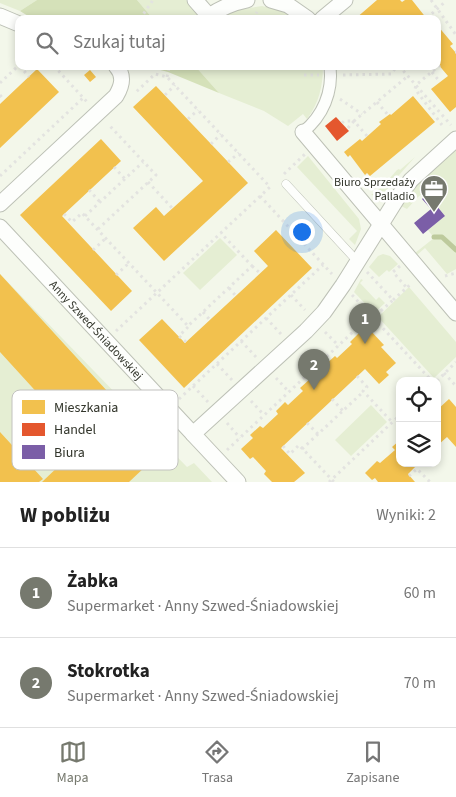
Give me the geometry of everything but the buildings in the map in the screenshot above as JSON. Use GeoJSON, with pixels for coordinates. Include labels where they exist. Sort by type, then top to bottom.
{"type":"FeatureCollection","features":[{"type":"Feature","properties":{"kind":"street"},"geometry":{"type":"LineString","coordinates":[[195,0],[208,15]]}},
{"type":"Feature","properties":{"kind":"street"},"geometry":{"type":"LineString","coordinates":[[211,15],[229,5],[247,0]]}},
{"type":"Feature","properties":{"kind":"street"},"geometry":{"type":"LineString","coordinates":[[271,0],[288,5],[302,15]]}},
{"type":"Feature","properties":{"kind":"street"},"geometry":{"type":"LineString","coordinates":[[327,15],[345,0]]}},
{"type":"Feature","properties":{"kind":"street"},"geometry":{"type":"LineString","coordinates":[[0,16],[15,22]]}},
{"type":"Feature","properties":{"kind":"street"},"geometry":{"type":"LineString","coordinates":[[0,204],[116,96],[122,80],[120,70]]}},
{"type":"Feature","properties":{"kind":"street"},"geometry":{"type":"LineString","coordinates":[[330,70],[329,91],[324,106],[317,120],[303,132],[456,313]]}},
{"type":"Feature","properties":{"kind":"street"},"geometry":{"type":"LineString","coordinates":[[193,434],[306,331],[324,312],[343,286],[398,197],[454,133]]}},
{"type":"Feature","properties":{"kind":"street","name":"Anny Szwed-Śniadowskiej"},"geometry":{"type":"LineString","coordinates":[[0,227],[152,390]]}},
{"type":"Feature","properties":{"kind":"street","name":"Anny Szwed-Śniadowskiej"},"geometry":{"type":"LineString","coordinates":[[178,418],[238,482]]}},
{"type":"Feature","properties":{"kind":"lane"},"geometry":{"type":"LineString","coordinates":[[286,184],[358,262]]}},
{"type":"Feature","properties":{"kind":"path"},"geometry":{"type":"LineString","coordinates":[[143,15],[153,0]]}},
{"type":"Feature","properties":{"kind":"path"},"geometry":{"type":"LineString","coordinates":[[431,0],[456,35]]}},
{"type":"Feature","properties":{"kind":"path"},"geometry":{"type":"LineString","coordinates":[[430,15],[446,1]]}},
{"type":"Feature","properties":{"kind":"path"},"geometry":{"type":"LineString","coordinates":[[0,83],[15,70]]}},
{"type":"Feature","properties":{"kind":"path"},"geometry":{"type":"LineString","coordinates":[[23,70],[29,77]]}},
{"type":"Feature","properties":{"kind":"path"},"geometry":{"type":"LineString","coordinates":[[58,70],[156,175],[98,229]]}},
{"type":"Feature","properties":{"kind":"path"},"geometry":{"type":"LineString","coordinates":[[167,77],[169,70]]}},
{"type":"Feature","properties":{"kind":"path"},"geometry":{"type":"LineString","coordinates":[[359,75],[392,74],[395,70]]}},
{"type":"Feature","properties":{"kind":"path"},"geometry":{"type":"LineString","coordinates":[[402,70],[454,133]]}},
{"type":"Feature","properties":{"kind":"path"},"geometry":{"type":"LineString","coordinates":[[416,85],[435,70]]}},
{"type":"Feature","properties":{"kind":"path"},"geometry":{"type":"LineString","coordinates":[[432,72],[440,82]]}},
{"type":"Feature","properties":{"kind":"path"},"geometry":{"type":"LineString","coordinates":[[133,94],[155,74],[167,77],[270,187]]}},
{"type":"Feature","properties":{"kind":"path"},"geometry":{"type":"LineString","coordinates":[[347,129],[408,76]]}},
{"type":"Feature","properties":{"kind":"path"},"geometry":{"type":"LineString","coordinates":[[165,95],[175,85]]}},
{"type":"Feature","properties":{"kind":"path"},"geometry":{"type":"LineString","coordinates":[[416,85],[415,89],[442,125]]}},
{"type":"Feature","properties":{"kind":"path"},"geometry":{"type":"LineString","coordinates":[[0,95],[4,100]]}},
{"type":"Feature","properties":{"kind":"path"},"geometry":{"type":"LineString","coordinates":[[0,176],[83,98]]}},
{"type":"Feature","properties":{"kind":"path"},"geometry":{"type":"LineString","coordinates":[[342,100],[362,114]]}},
{"type":"Feature","properties":{"kind":"path"},"geometry":{"type":"LineString","coordinates":[[377,102],[388,115]]}},
{"type":"Feature","properties":{"kind":"path"},"geometry":{"type":"LineString","coordinates":[[188,119],[198,110]]}},
{"type":"Feature","properties":{"kind":"path"},"geometry":{"type":"LineString","coordinates":[[342,123],[344,121],[354,121],[367,136]]}},
{"type":"Feature","properties":{"kind":"path"},"geometry":{"type":"LineString","coordinates":[[211,144],[221,134]]}},
{"type":"Feature","properties":{"kind":"path"},"geometry":{"type":"LineString","coordinates":[[282,175],[314,145]]}},
{"type":"Feature","properties":{"kind":"path"},"geometry":{"type":"LineString","coordinates":[[228,162],[239,153]]}},
{"type":"Feature","properties":{"kind":"path"},"geometry":{"type":"LineString","coordinates":[[85,216],[143,162]]}},
{"type":"Feature","properties":{"kind":"path"},"geometry":{"type":"LineString","coordinates":[[114,168],[125,179]]}},
{"type":"Feature","properties":{"kind":"path"},"geometry":{"type":"LineString","coordinates":[[118,329],[276,181]]}},
{"type":"Feature","properties":{"kind":"path"},"geometry":{"type":"LineString","coordinates":[[148,182],[173,209]]}},
{"type":"Feature","properties":{"kind":"path"},"geometry":{"type":"LineString","coordinates":[[89,190],[100,202]]}},
{"type":"Feature","properties":{"kind":"path"},"geometry":{"type":"LineString","coordinates":[[260,196],[428,377]]}},
{"type":"Feature","properties":{"kind":"path"},"geometry":{"type":"LineString","coordinates":[[64,214],[72,222],[82,213],[188,326]]}},
{"type":"Feature","properties":{"kind":"path"},"geometry":{"type":"LineString","coordinates":[[221,233],[260,273]]}},
{"type":"Feature","properties":{"kind":"path"},"geometry":{"type":"LineString","coordinates":[[93,250],[106,238]]}},
{"type":"Feature","properties":{"kind":"path"},"geometry":{"type":"LineString","coordinates":[[358,262],[393,300]]}},
{"type":"Feature","properties":{"kind":"path"},"geometry":{"type":"LineString","coordinates":[[116,275],[129,263]]}},
{"type":"Feature","properties":{"kind":"path"},"geometry":{"type":"LineString","coordinates":[[217,460],[338,346],[407,286],[393,272],[402,264]]}},
{"type":"Feature","properties":{"kind":"path"},"geometry":{"type":"LineString","coordinates":[[183,395],[323,265]]}},
{"type":"Feature","properties":{"kind":"path"},"geometry":{"type":"LineString","coordinates":[[186,342],[180,336],[188,326],[252,266]]}},
{"type":"Feature","properties":{"kind":"path"},"geometry":{"type":"LineString","coordinates":[[448,276],[456,272]]}},
{"type":"Feature","properties":{"kind":"path"},"geometry":{"type":"LineString","coordinates":[[229,288],[236,296]]}},
{"type":"Feature","properties":{"kind":"path"},"geometry":{"type":"LineString","coordinates":[[291,295],[307,313]]}},
{"type":"Feature","properties":{"kind":"path"},"geometry":{"type":"LineString","coordinates":[[203,312],[210,320]]}},
{"type":"Feature","properties":{"kind":"path"},"geometry":{"type":"LineString","coordinates":[[266,318],[283,337]]}},
{"type":"Feature","properties":{"kind":"path"},"geometry":{"type":"LineString","coordinates":[[322,328],[338,346]]}},
{"type":"Feature","properties":{"kind":"path"},"geometry":{"type":"LineString","coordinates":[[241,341],[259,360]]}},
{"type":"Feature","properties":{"kind":"path"},"geometry":{"type":"LineString","coordinates":[[298,351],[314,369]]}},
{"type":"Feature","properties":{"kind":"path"},"geometry":{"type":"LineString","coordinates":[[440,377],[456,362]]}},
{"type":"Feature","properties":{"kind":"path"},"geometry":{"type":"LineString","coordinates":[[217,364],[234,382]]}},
{"type":"Feature","properties":{"kind":"path"},"geometry":{"type":"LineString","coordinates":[[444,373],[456,386]]}},
{"type":"Feature","properties":{"kind":"path"},"geometry":{"type":"LineString","coordinates":[[272,374],[289,392]]}},
{"type":"Feature","properties":{"kind":"path"},"geometry":{"type":"LineString","coordinates":[[302,449],[367,387],[357,376]]}},
{"type":"Feature","properties":{"kind":"path"},"geometry":{"type":"LineString","coordinates":[[193,386],[210,405]]}},
{"type":"Feature","properties":{"kind":"path"},"geometry":{"type":"LineString","coordinates":[[363,392],[392,422]]}},
{"type":"Feature","properties":{"kind":"path"},"geometry":{"type":"LineString","coordinates":[[247,397],[264,415]]}},
{"type":"Feature","properties":{"kind":"path"},"geometry":{"type":"LineString","coordinates":[[332,400],[343,411]]}},
{"type":"Feature","properties":{"kind":"path"},"geometry":{"type":"LineString","coordinates":[[283,446],[290,454],[299,445],[331,481],[396,418]]}},
{"type":"Feature","properties":{"kind":"path"},"geometry":{"type":"LineString","coordinates":[[223,419],[240,438]]}},
{"type":"Feature","properties":{"kind":"path"},"geometry":{"type":"LineString","coordinates":[[307,423],[318,434]]}},
{"type":"Feature","properties":{"kind":"path"},"geometry":{"type":"LineString","coordinates":[[409,476],[417,468],[430,482]]}},
{"type":"Feature","properties":{"kind":"green space"},"geometry":{"type":"Polygon","coordinates":[[[0,0],[37,0],[20,11],[0,3],[0,0]]]}},
{"type":"Feature","properties":{"kind":"green space"},"geometry":{"type":"Polygon","coordinates":[[[37,0],[137,0],[150,15],[26,15],[20,11],[37,0]]]}},
{"type":"Feature","properties":{"kind":"green space"},"geometry":{"type":"Polygon","coordinates":[[[137,0],[186,0],[199,15],[150,15],[137,0]]]}},
{"type":"Feature","properties":{"kind":"green space"},"geometry":{"type":"Polygon","coordinates":[[[262,6],[282,11],[288,15],[225,15],[237,10],[262,6]]]}},
{"type":"Feature","properties":{"kind":"green space"},"geometry":{"type":"Polygon","coordinates":[[[160,70],[199,70],[219,93],[160,70]]]}},
{"type":"Feature","properties":{"kind":"green space"},"geometry":{"type":"Polygon","coordinates":[[[199,70],[323,70],[321,87],[315,107],[307,119],[303,114],[288,126],[264,111],[219,93],[199,70]]]}},
{"type":"Feature","properties":{"kind":"green space"},"geometry":{"type":"Polygon","coordinates":[[[456,148],[456,269],[447,274],[425,248],[417,255],[415,253],[434,238],[428,230],[445,216],[425,192],[407,209],[401,206],[421,179],[456,148]]]}},
{"type":"Feature","properties":{"kind":"green space"},"geometry":{"type":"Polygon","coordinates":[[[308,156],[359,219],[361,229],[355,245],[349,239],[357,231],[297,167],[308,156]]]}},
{"type":"Feature","properties":{"kind":"green space"},"geometry":{"type":"Polygon","coordinates":[[[415,157],[385,192],[378,196],[371,195],[382,187],[397,170],[400,170],[415,157]]]}},
{"type":"Feature","properties":{"kind":"green space"},"geometry":{"type":"Polygon","coordinates":[[[220,238],[237,255],[200,290],[183,273],[220,238]]]}},
{"type":"Feature","properties":{"kind":"green space"},"geometry":{"type":"Polygon","coordinates":[[[383,254],[390,256],[398,264],[389,272],[387,270],[379,277],[369,267],[378,256],[383,254]]]}},
{"type":"Feature","properties":{"kind":"green space"},"geometry":{"type":"Polygon","coordinates":[[[0,274],[112,390],[12,390],[12,470],[178,470],[178,458],[187,467],[194,463],[212,482],[0,482],[0,274]]]}},
{"type":"Feature","properties":{"kind":"green space"},"geometry":{"type":"Polygon","coordinates":[[[361,279],[363,280],[360,283],[376,300],[379,297],[385,303],[374,313],[354,292],[361,279]]]}},
{"type":"Feature","properties":{"kind":"green space"},"geometry":{"type":"Polygon","coordinates":[[[409,287],[456,342],[456,357],[433,377],[378,317],[409,287]]]}},
{"type":"Feature","properties":{"kind":"green space"},"geometry":{"type":"Polygon","coordinates":[[[371,405],[387,422],[351,456],[335,440],[371,405]]]}},
{"type":"Feature","properties":{"kind":"waterway"},"geometry":{"type":"LineString","coordinates":[[434,237],[442,237],[456,250]]}},
{"type":"Feature","properties":{"kind":"place","name":"Biuro Sprzedaży Palladio"},"geometry":{"type":"Point","coordinates":[434,213]}},
{"type":"Feature","properties":{"kind":"place","name":"Żabka"},"geometry":{"type":"Point","coordinates":[365,344]}},
{"type":"Feature","properties":{"kind":"place","name":"Stokrotka"},"geometry":{"type":"Point","coordinates":[314,390]}}]}
